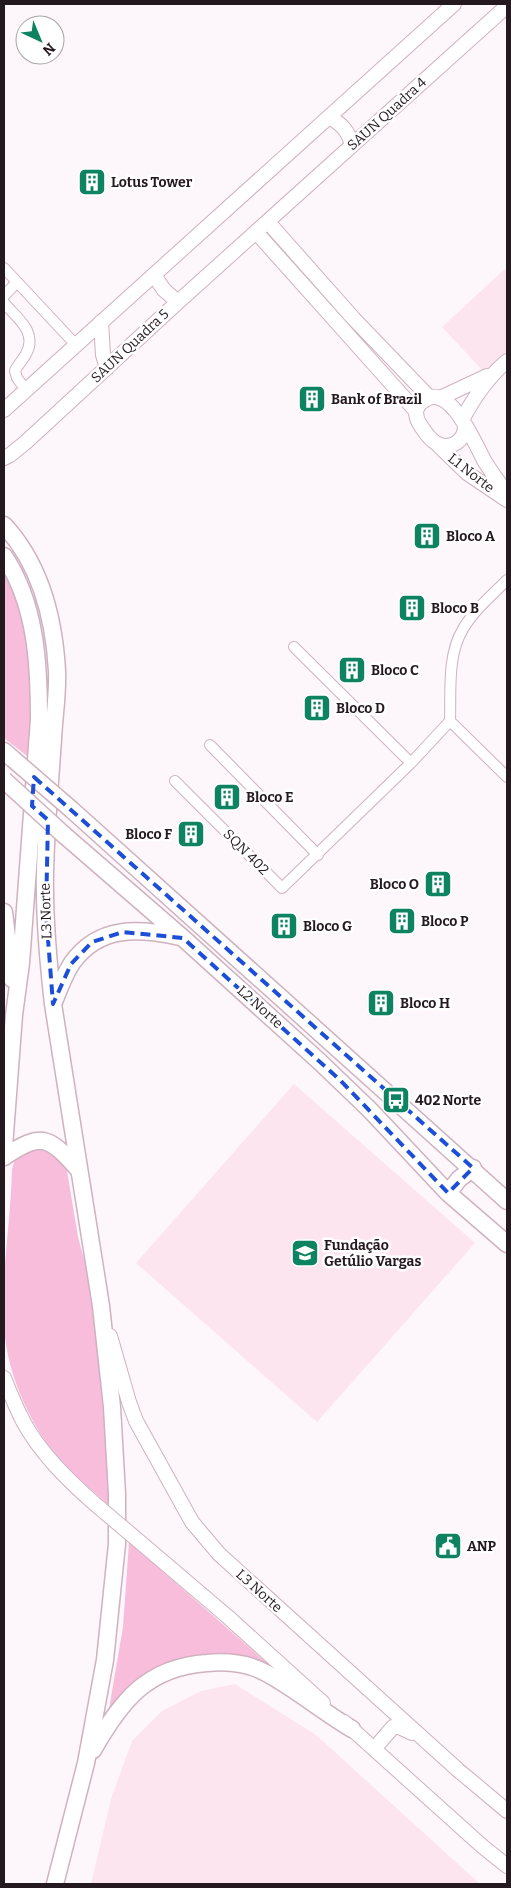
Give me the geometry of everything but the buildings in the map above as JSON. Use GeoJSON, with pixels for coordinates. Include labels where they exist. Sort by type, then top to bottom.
{"type":"FeatureCollection","features":[{"type":"Feature","properties":{"kind":"main road","name":"L3 Norte"},"geometry":{"type":"LineString","coordinates":[[4,525],[14,536],[32,564],[45,594],[53,632],[57,672],[45,873],[46,931],[53,1004],[102,1306],[112,1408],[117,1494],[117,1544],[105,1660],[86,1763],[55,1884]]}},
{"type":"Feature","properties":{"kind":"main road","name":"L3 Norte"},"geometry":{"type":"LineString","coordinates":[[4,556],[23,592],[30,615],[36,646],[39,685],[39,719],[21,963],[14,1015],[4,1147]]}},
{"type":"Feature","properties":{"kind":"main road","name":"L2 Norte"},"geometry":{"type":"LineString","coordinates":[[8,755],[473,1168],[507,1201]]}},
{"type":"Feature","properties":{"kind":"main road","name":"L2 Norte"},"geometry":{"type":"LineString","coordinates":[[4,780],[341,1081],[448,1193],[507,1244]]}},
{"type":"Feature","properties":{"kind":"main road"},"geometry":{"type":"LineString","coordinates":[[4,912],[14,1015]]}},
{"type":"Feature","properties":{"kind":"main road"},"geometry":{"type":"LineString","coordinates":[[53,1004],[71,964],[92,942],[123,932],[143,931],[183,938]]}},
{"type":"Feature","properties":{"kind":"main road"},"geometry":{"type":"LineString","coordinates":[[4,1157],[25,1144],[40,1140],[51,1143],[79,1170]]}},
{"type":"Feature","properties":{"kind":"main road"},"geometry":{"type":"LineString","coordinates":[[448,1193],[459,1179],[473,1168]]}},
{"type":"Feature","properties":{"kind":"main road"},"geometry":{"type":"LineString","coordinates":[[86,1763],[117,1710],[136,1691],[154,1677],[172,1668],[199,1663],[222,1662],[251,1666],[266,1672],[352,1729]]}},
{"type":"Feature","properties":{"kind":"street"},"geometry":{"type":"LineString","coordinates":[[6,403],[26,390],[454,4]]}},
{"type":"Feature","properties":{"kind":"street","name":"SAUN Quadra 4"},"geometry":{"type":"LineString","coordinates":[[268,222],[507,6]]}},
{"type":"Feature","properties":{"kind":"street"},"geometry":{"type":"LineString","coordinates":[[329,117],[344,127],[348,132],[352,145]]}},
{"type":"Feature","properties":{"kind":"street"},"geometry":{"type":"LineString","coordinates":[[256,232],[416,411],[418,420],[427,435],[436,443],[448,445],[459,442],[464,436],[463,423],[456,410],[434,398],[360,326],[268,222]]}},
{"type":"Feature","properties":{"kind":"street","name":"SAUN Quadra 5"},"geometry":{"type":"LineString","coordinates":[[4,458],[26,442],[268,222]]}},
{"type":"Feature","properties":{"kind":"street"},"geometry":{"type":"LineString","coordinates":[[4,268],[76,345]]}},
{"type":"Feature","properties":{"kind":"street"},"geometry":{"type":"LineString","coordinates":[[154,275],[164,290],[178,302]]}},
{"type":"Feature","properties":{"kind":"street"},"geometry":{"type":"LineString","coordinates":[[4,296],[17,282]]}},
{"type":"Feature","properties":{"kind":"street"},"geometry":{"type":"LineString","coordinates":[[4,303],[28,330],[30,336],[30,343],[26,354],[15,370],[17,378],[26,390]]}},
{"type":"Feature","properties":{"kind":"street"},"geometry":{"type":"LineString","coordinates":[[101,322],[103,355],[106,368]]}},
{"type":"Feature","properties":{"kind":"street"},"geometry":{"type":"LineString","coordinates":[[416,411],[420,404],[492,373],[507,361]]}},
{"type":"Feature","properties":{"kind":"street"},"geometry":{"type":"LineString","coordinates":[[463,423],[471,402],[492,373]]}},
{"type":"Feature","properties":{"kind":"street","name":"L1 Norte"},"geometry":{"type":"LineString","coordinates":[[463,423],[497,480],[507,493]]}},
{"type":"Feature","properties":{"kind":"street","name":"L1 Norte"},"geometry":{"type":"LineString","coordinates":[[436,443],[467,473],[507,500]]}},
{"type":"Feature","properties":{"kind":"street"},"geometry":{"type":"LineString","coordinates":[[507,580],[472,615],[456,643],[451,671],[450,721],[507,777]]}},
{"type":"Feature","properties":{"kind":"street"},"geometry":{"type":"LineString","coordinates":[[294,647],[411,763]]}},
{"type":"Feature","properties":{"kind":"street","name":"SQN 402"},"geometry":{"type":"LineString","coordinates":[[175,781],[282,888],[411,763],[450,721]]}},
{"type":"Feature","properties":{"kind":"street"},"geometry":{"type":"LineString","coordinates":[[210,746],[318,854]]}},
{"type":"Feature","properties":{"kind":"street","name":"L3 Norte"},"geometry":{"type":"LineString","coordinates":[[102,1306],[128,1402],[136,1421],[192,1522],[219,1554],[426,1741],[507,1811]]}},
{"type":"Feature","properties":{"kind":"street"},"geometry":{"type":"LineString","coordinates":[[4,1378],[23,1422],[37,1443],[61,1471],[95,1504],[235,1624],[482,1846],[507,1866]]}},
{"type":"Feature","properties":{"kind":"street"},"geometry":{"type":"LineString","coordinates":[[374,1749],[393,1727],[399,1727],[426,1741]]}},
{"type":"Feature","properties":{"kind":"highlighted area"},"geometry":{"type":"Polygon","coordinates":[[[34,777],[473,1168],[448,1193],[341,1081],[183,938],[123,932],[92,942],[71,964],[53,1004],[46,913],[48,820],[32,806],[34,777]]]}},
{"type":"Feature","properties":{"kind":"shaded area"},"geometry":{"type":"Polygon","coordinates":[[[507,267],[507,351],[484,372],[442,327],[507,267]]]}},
{"type":"Feature","properties":{"kind":"shaded area"},"geometry":{"type":"Polygon","coordinates":[[[4,561],[33,645],[31,759],[4,738],[4,561]]]}},
{"type":"Feature","properties":{"kind":"shaded area","name":"Fundação Getúlio Vargas"},"geometry":{"type":"Polygon","coordinates":[[[294,1084],[475,1243],[317,1422],[136,1263],[294,1084]]]}},
{"type":"Feature","properties":{"kind":"shaded area"},"geometry":{"type":"Polygon","coordinates":[[[45,1146],[66,1165],[78,1237],[91,1285],[104,1362],[113,1509],[69,1469],[46,1442],[23,1401],[12,1371],[5,1340],[3,1305],[12,1169],[15,1159],[26,1148],[45,1146]]]}},
{"type":"Feature","properties":{"kind":"shaded area"},"geometry":{"type":"Polygon","coordinates":[[[129,1542],[268,1664],[255,1660],[180,1663],[107,1721],[123,1627],[129,1542]]]}},
{"type":"Feature","properties":{"kind":"shaded area"},"geometry":{"type":"Polygon","coordinates":[[[235,1684],[316,1735],[480,1884],[91,1884],[111,1799],[132,1741],[162,1711],[201,1691],[235,1684]]]}},
{"type":"Feature","properties":{"kind":"place","name":"Lotus Tower"},"geometry":{"type":"Point","coordinates":[92,182]}},
{"type":"Feature","properties":{"kind":"place","name":"Bank of Brazil"},"geometry":{"type":"Point","coordinates":[312,399]}},
{"type":"Feature","properties":{"kind":"place","name":"Bloco A"},"geometry":{"type":"Point","coordinates":[427,536]}},
{"type":"Feature","properties":{"kind":"place","name":"Bloco B"},"geometry":{"type":"Point","coordinates":[412,608]}},
{"type":"Feature","properties":{"kind":"place","name":"Bloco C"},"geometry":{"type":"Point","coordinates":[352,670]}},
{"type":"Feature","properties":{"kind":"place","name":"Bloco D"},"geometry":{"type":"Point","coordinates":[317,708]}},
{"type":"Feature","properties":{"kind":"place","name":"Bloco E"},"geometry":{"type":"Point","coordinates":[227,797]}},
{"type":"Feature","properties":{"kind":"place","name":"Bloco F"},"geometry":{"type":"Point","coordinates":[191,834]}},
{"type":"Feature","properties":{"kind":"place","name":"Bloco O"},"geometry":{"type":"Point","coordinates":[438,884]}},
{"type":"Feature","properties":{"kind":"place","name":"Bloco P"},"geometry":{"type":"Point","coordinates":[402,921]}},
{"type":"Feature","properties":{"kind":"place","name":"Bloco G"},"geometry":{"type":"Point","coordinates":[284,926]}},
{"type":"Feature","properties":{"kind":"place","name":"Bloco H"},"geometry":{"type":"Point","coordinates":[381,1003]}},
{"type":"Feature","properties":{"kind":"place","name":"402 Norte"},"geometry":{"type":"Point","coordinates":[396,1100]}},
{"type":"Feature","properties":{"kind":"place","name":"Fundação Getúlio Vargas"},"geometry":{"type":"Point","coordinates":[305,1253]}},
{"type":"Feature","properties":{"kind":"place","name":"ANP"},"geometry":{"type":"Point","coordinates":[448,1546]}}]}
